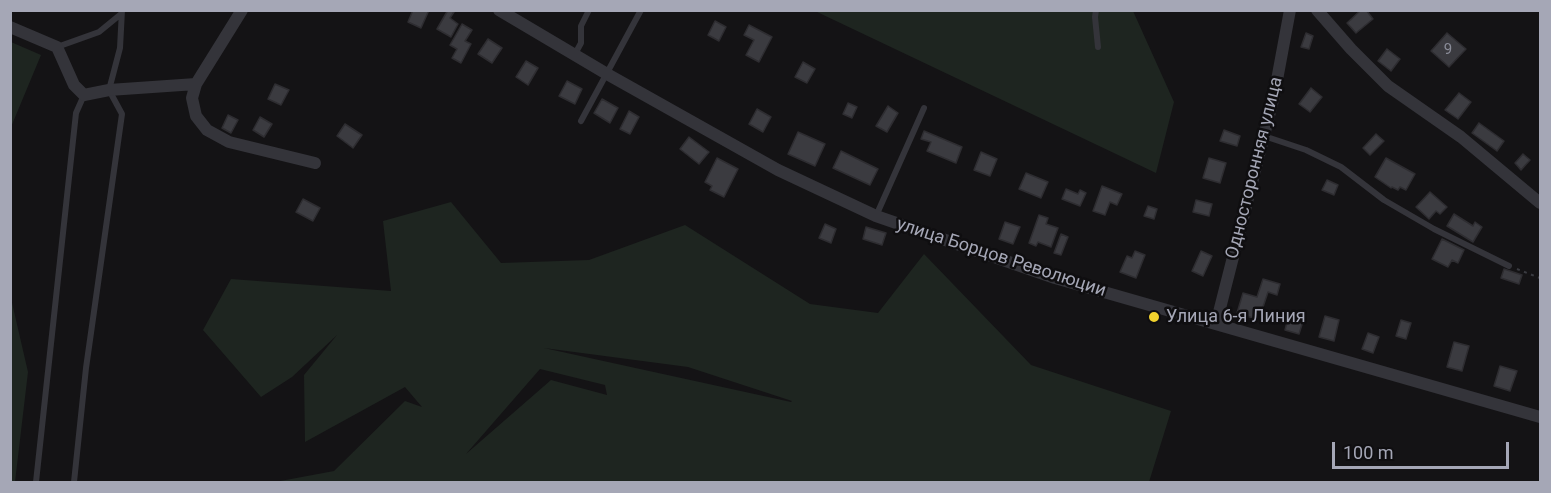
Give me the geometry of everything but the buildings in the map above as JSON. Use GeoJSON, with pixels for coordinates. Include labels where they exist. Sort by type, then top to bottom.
{"type":"FeatureCollection","features":[{"type":"Feature","properties":{"kind":"street"},"geometry":{"type":"LineString","coordinates":[[242,10],[196,84],[192,98],[196,116],[207,130],[229,142],[315,163]]}},
{"type":"Feature","properties":{"kind":"street","name":"улица Борцов Революции"},"geometry":{"type":"LineString","coordinates":[[498,10],[778,170],[876,216],[1055,279],[1540,417]]}},
{"type":"Feature","properties":{"kind":"street"},"geometry":{"type":"LineString","coordinates":[[1317,10],[1388,86],[1461,137],[1540,203]]}},
{"type":"Feature","properties":{"kind":"street","name":"Односторонняя улица"},"geometry":{"type":"LineString","coordinates":[[1215,324],[1274,96],[1288,11]]}},
{"type":"Feature","properties":{"kind":"street"},"geometry":{"type":"LineString","coordinates":[[10,27],[57,47],[74,85],[84,95],[109,90],[196,84]]}},
{"type":"Feature","properties":{"kind":"lane"},"geometry":{"type":"LineString","coordinates":[[574,55],[581,43],[580,26],[589,10]]}},
{"type":"Feature","properties":{"kind":"lane"},"geometry":{"type":"LineString","coordinates":[[581,121],[641,10]]}},
{"type":"Feature","properties":{"kind":"lane"},"geometry":{"type":"LineString","coordinates":[[1096,10],[1098,47]]}},
{"type":"Feature","properties":{"kind":"lane"},"geometry":{"type":"LineString","coordinates":[[57,47],[99,33],[121,12]]}},
{"type":"Feature","properties":{"kind":"lane"},"geometry":{"type":"LineString","coordinates":[[74,483],[86,368],[122,114],[109,90],[120,48],[121,12]]}},
{"type":"Feature","properties":{"kind":"lane"},"geometry":{"type":"LineString","coordinates":[[36,483],[76,113],[84,95]]}},
{"type":"Feature","properties":{"kind":"lane"},"geometry":{"type":"LineString","coordinates":[[876,216],[924,108]]}},
{"type":"Feature","properties":{"kind":"lane"},"geometry":{"type":"LineString","coordinates":[[1264,136],[1306,150],[1341,167],[1384,200],[1434,229],[1509,266]]}},
{"type":"Feature","properties":{"kind":"path"},"geometry":{"type":"LineString","coordinates":[[1509,266],[1540,278]]}},
{"type":"Feature","properties":{"kind":"shaded area"},"geometry":{"type":"Polygon","coordinates":[[[815,11],[1133,11],[1174,102],[1156,173],[815,11]]]}},
{"type":"Feature","properties":{"kind":"shaded area"},"geometry":{"type":"Polygon","coordinates":[[[11,42],[41,55],[11,127],[11,42]]]}},
{"type":"Feature","properties":{"kind":"shaded area"},"geometry":{"type":"Polygon","coordinates":[[[451,202],[501,263],[589,260],[685,225],[810,304],[878,313],[924,254],[1031,365],[1171,411],[1149,482],[275,482],[334,471],[405,401],[422,407],[405,387],[305,442],[304,375],[337,335],[292,377],[261,397],[203,330],[231,279],[391,291],[383,221],[451,202]],[[544,348],[791,402],[792,401],[688,367],[544,348]],[[540,369],[466,454],[551,380],[607,395],[605,385],[540,369]]]}},
{"type":"Feature","properties":{"kind":"shaded area"},"geometry":{"type":"Polygon","coordinates":[[[10,294],[28,372],[15,482],[10,482],[10,294]]]}},
{"type":"Feature","properties":{"kind":"place","name":"Улица 6-я Линия"},"geometry":{"type":"Point","coordinates":[1154,317]}}]}
